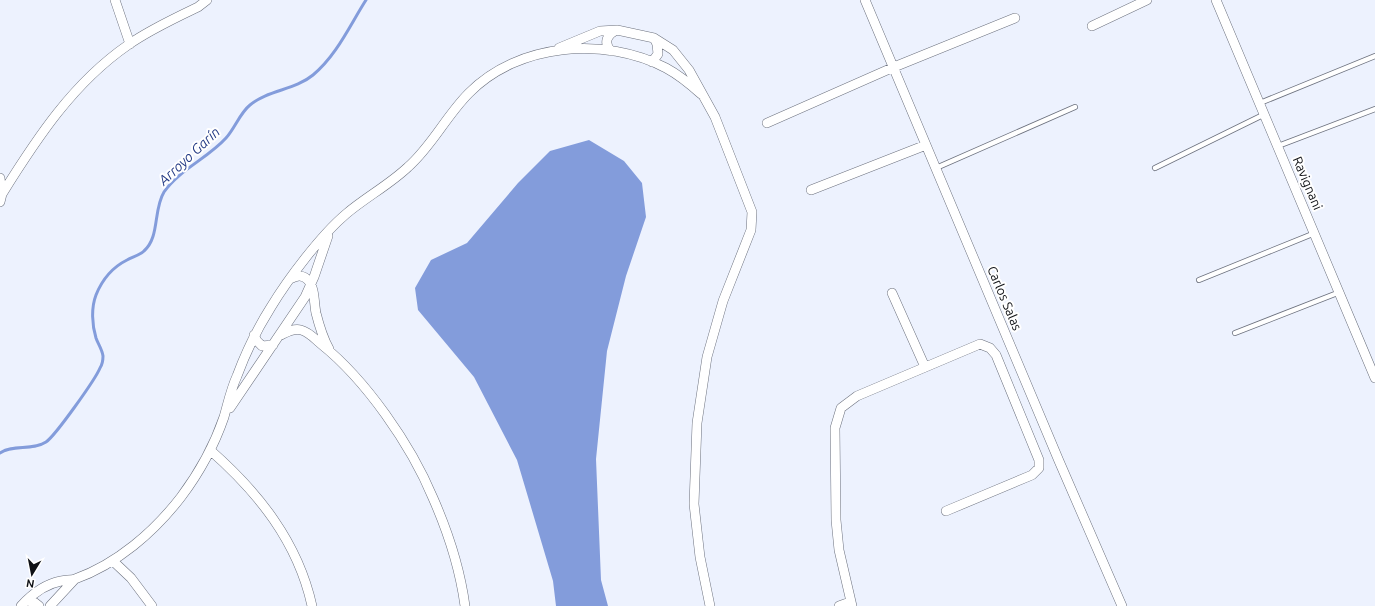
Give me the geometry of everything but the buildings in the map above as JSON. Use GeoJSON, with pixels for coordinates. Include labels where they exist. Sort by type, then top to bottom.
{"type":"FeatureCollection","features":[{"type":"Feature","properties":{"kind":"street"},"geometry":{"type":"LineString","coordinates":[[115,0],[130,44]]}},
{"type":"Feature","properties":{"kind":"street"},"geometry":{"type":"LineString","coordinates":[[1,198],[35,142],[63,105],[84,83],[130,44],[198,7],[206,0]]}},
{"type":"Feature","properties":{"kind":"street","name":"Carlos Salas"},"geometry":{"type":"LineString","coordinates":[[865,0],[1059,462],[1122,606]]}},
{"type":"Feature","properties":{"kind":"street"},"geometry":{"type":"LineString","coordinates":[[1092,26],[1147,0]]}},
{"type":"Feature","properties":{"kind":"street","name":"Ravignani"},"geometry":{"type":"LineString","coordinates":[[1216,0],[1375,378]]}},
{"type":"Feature","properties":{"kind":"street"},"geometry":{"type":"LineString","coordinates":[[766,123],[894,67],[1015,18]]}},
{"type":"Feature","properties":{"kind":"street"},"geometry":{"type":"LineString","coordinates":[[611,51],[606,44],[607,39],[609,34],[617,30]]}},
{"type":"Feature","properties":{"kind":"street"},"geometry":{"type":"LineString","coordinates":[[24,603],[41,589],[51,584],[75,579],[113,561],[163,520],[194,478],[210,450],[223,420],[236,378],[254,335],[290,279],[332,228],[345,215],[398,176],[418,158],[458,106],[483,81],[509,65],[556,50],[594,33],[617,30],[654,38],[674,50],[684,62],[715,117],[749,204],[752,220],[748,241],[723,301],[712,339],[703,379],[697,423],[694,504],[700,557],[710,606]]}},
{"type":"Feature","properties":{"kind":"street"},"geometry":{"type":"LineString","coordinates":[[652,62],[658,54],[657,44],[654,38]]}},
{"type":"Feature","properties":{"kind":"street"},"geometry":{"type":"LineString","coordinates":[[556,50],[611,51],[652,62],[685,80],[701,94]]}},
{"type":"Feature","properties":{"kind":"street"},"geometry":{"type":"LineString","coordinates":[[811,190],[926,145]]}},
{"type":"Feature","properties":{"kind":"street"},"geometry":{"type":"LineString","coordinates":[[0,178],[1,198]]}},
{"type":"Feature","properties":{"kind":"street"},"geometry":{"type":"LineString","coordinates":[[223,420],[244,385],[281,335],[311,285],[332,228]]}},
{"type":"Feature","properties":{"kind":"street"},"geometry":{"type":"LineString","coordinates":[[290,279],[301,276],[308,280],[311,285],[316,314],[329,350]]}},
{"type":"Feature","properties":{"kind":"street"},"geometry":{"type":"LineString","coordinates":[[892,293],[925,367]]}},
{"type":"Feature","properties":{"kind":"street"},"geometry":{"type":"LineString","coordinates":[[281,335],[290,330],[302,330],[329,350],[384,413],[412,457],[433,497],[447,534],[465,606]]}},
{"type":"Feature","properties":{"kind":"street"},"geometry":{"type":"LineString","coordinates":[[254,335],[262,346],[273,345]]}},
{"type":"Feature","properties":{"kind":"street"},"geometry":{"type":"LineString","coordinates":[[839,606],[851,604],[839,550],[836,520],[835,428],[837,416],[841,408],[856,396],[980,344],[990,348],[996,355],[1039,460],[1039,468],[1032,475],[946,511]]}},
{"type":"Feature","properties":{"kind":"street"},"geometry":{"type":"LineString","coordinates":[[210,450],[237,474],[261,500],[281,530],[298,562],[312,606]]}},
{"type":"Feature","properties":{"kind":"street"},"geometry":{"type":"LineString","coordinates":[[113,561],[131,578],[152,606]]}},
{"type":"Feature","properties":{"kind":"street"},"geometry":{"type":"LineString","coordinates":[[50,606],[75,579]]}},
{"type":"Feature","properties":{"kind":"street"},"geometry":{"type":"LineString","coordinates":[[24,603],[34,602],[39,606]]}},
{"type":"Feature","properties":{"kind":"lane"},"geometry":{"type":"LineString","coordinates":[[1260,103],[1375,56]]}},
{"type":"Feature","properties":{"kind":"lane"},"geometry":{"type":"LineString","coordinates":[[936,168],[1075,107]]}},
{"type":"Feature","properties":{"kind":"lane"},"geometry":{"type":"LineString","coordinates":[[1278,146],[1375,109]]}},
{"type":"Feature","properties":{"kind":"lane"},"geometry":{"type":"LineString","coordinates":[[1155,168],[1265,114]]}},
{"type":"Feature","properties":{"kind":"lane"},"geometry":{"type":"LineString","coordinates":[[1199,280],[1315,233]]}},
{"type":"Feature","properties":{"kind":"lane"},"geometry":{"type":"LineString","coordinates":[[1234,333],[1340,292]]}},
{"type":"Feature","properties":{"kind":"water"},"geometry":{"type":"Polygon","coordinates":[[[589,140],[624,161],[642,183],[646,217],[626,276],[607,351],[596,459],[601,580],[608,606],[556,606],[553,581],[517,460],[474,377],[418,310],[415,288],[431,260],[467,243],[518,183],[550,151],[589,140]]]}},
{"type":"Feature","properties":{"kind":"waterway","name":"Arroyo Garín"},"geometry":{"type":"LineString","coordinates":[[0,453],[5,450],[41,445],[46,442],[66,419],[91,384],[101,367],[103,358],[102,351],[96,338],[93,322],[93,305],[96,295],[101,284],[113,270],[122,263],[142,252],[149,245],[154,231],[158,207],[164,192],[170,184],[219,145],[232,130],[246,108],[265,96],[306,80],[322,67],[336,49],[366,0]]}}]}
